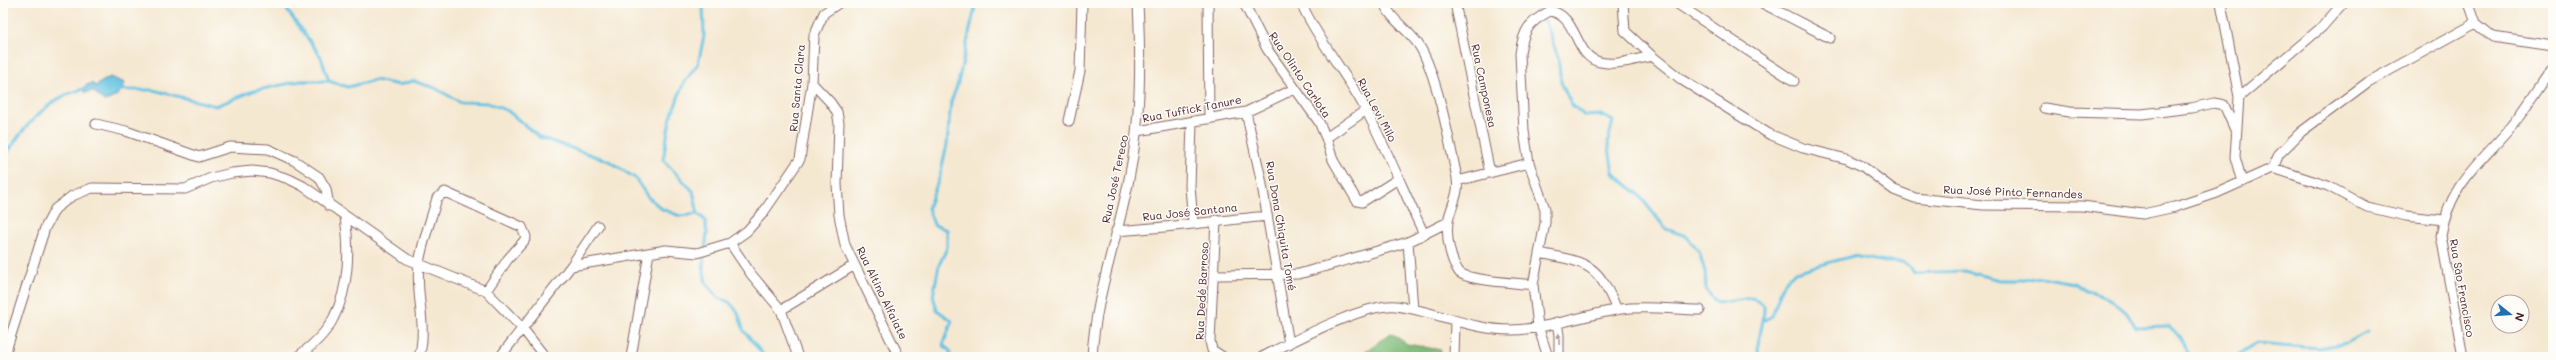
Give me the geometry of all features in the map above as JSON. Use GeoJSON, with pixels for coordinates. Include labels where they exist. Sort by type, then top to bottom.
{"type":"FeatureCollection","features":[{"type":"Feature","properties":{"kind":"street","name":"Rua Santa Clara"},"geometry":{"type":"LineString","coordinates":[[571,266],[666,250],[697,254],[730,243],[747,231],[763,213],[800,159],[812,83],[812,46],[816,26],[824,13],[839,3]]}},
{"type":"Feature","properties":{"kind":"street"},"geometry":{"type":"LineString","coordinates":[[1069,121],[1080,71],[1082,3]]}},
{"type":"Feature","properties":{"kind":"street","name":"Rua José Tereco"},"geometry":{"type":"LineString","coordinates":[[1092,357],[1093,339],[1116,231],[1129,180],[1138,131],[1141,63],[1138,3]]}},
{"type":"Feature","properties":{"kind":"street"},"geometry":{"type":"LineString","coordinates":[[1208,3],[1209,119]]}},
{"type":"Feature","properties":{"kind":"street","name":"Rua Olinto Carlota"},"geometry":{"type":"LineString","coordinates":[[1244,3],[1267,49],[1318,122],[1326,138],[1366,110]]}},
{"type":"Feature","properties":{"kind":"street","name":"Rua Levi Milo"},"geometry":{"type":"LineString","coordinates":[[1301,3],[1322,42],[1344,73],[1366,110],[1424,232]]}},
{"type":"Feature","properties":{"kind":"street"},"geometry":{"type":"LineString","coordinates":[[1384,3],[1393,18],[1413,37],[1425,58],[1444,122],[1457,181],[1454,205],[1448,222],[1451,256],[1462,275],[1533,285]]}},
{"type":"Feature","properties":{"kind":"street","name":"Rua Camponesa"},"geometry":{"type":"LineString","coordinates":[[1455,3],[1490,173]]}},
{"type":"Feature","properties":{"kind":"street","name":"Rua José Pinto Fernandes"},"geometry":{"type":"LineString","coordinates":[[1622,3],[1624,31],[1682,80],[1769,134],[1803,148],[1847,159],[1862,166],[1878,180],[1894,190],[1915,198],[1983,205],[2082,206],[2143,214],[2175,207],[2242,182],[2273,168]]}},
{"type":"Feature","properties":{"kind":"street"},"geometry":{"type":"LineString","coordinates":[[1676,3],[1794,80]]}},
{"type":"Feature","properties":{"kind":"street"},"geometry":{"type":"LineString","coordinates":[[1762,3],[1830,38]]}},
{"type":"Feature","properties":{"kind":"street"},"geometry":{"type":"LineString","coordinates":[[2221,3],[2239,97],[2235,157],[2242,182]]}},
{"type":"Feature","properties":{"kind":"street"},"geometry":{"type":"LineString","coordinates":[[2239,97],[2322,27],[2343,3]]}},
{"type":"Feature","properties":{"kind":"street"},"geometry":{"type":"LineString","coordinates":[[2469,3],[2476,23],[2493,37],[2553,46]]}},
{"type":"Feature","properties":{"kind":"street"},"geometry":{"type":"LineString","coordinates":[[1548,357],[1538,326],[1533,285],[1545,223],[1545,209],[1529,163],[1524,131],[1520,54],[1525,32],[1536,18],[1550,11],[1562,15],[1587,54],[1593,60],[1614,63],[1652,56]]}},
{"type":"Feature","properties":{"kind":"street"},"geometry":{"type":"LineString","coordinates":[[2444,220],[2406,216],[2367,207],[2328,186],[2273,168],[2279,154],[2301,132],[2368,82],[2476,23]]}},
{"type":"Feature","properties":{"kind":"street","name":"Rua São Francisco"},"geometry":{"type":"LineString","coordinates":[[2463,357],[2441,236],[2444,220],[2462,180],[2511,127],[2553,67]]}},
{"type":"Feature","properties":{"kind":"street","name":"Rua Altino Alfaiate"},"geometry":{"type":"LineString","coordinates":[[812,83],[830,102],[837,112],[839,123],[837,184],[839,215],[845,245],[853,266],[898,357]]}},
{"type":"Feature","properties":{"kind":"street","name":"Rua Tuffick Tanure"},"geometry":{"type":"LineString","coordinates":[[1138,131],[1192,123],[1246,112],[1294,89]]}},
{"type":"Feature","properties":{"kind":"street"},"geometry":{"type":"LineString","coordinates":[[2044,108],[2085,113],[2142,114],[2192,108],[2214,103],[2224,105],[2236,132]]}},
{"type":"Feature","properties":{"kind":"street","name":"Rua Dona Chiquita Tomé"},"geometry":{"type":"LineString","coordinates":[[1246,112],[1278,275],[1289,344]]}},
{"type":"Feature","properties":{"kind":"street"},"geometry":{"type":"LineString","coordinates":[[1192,123],[1190,186],[1193,222]]}},
{"type":"Feature","properties":{"kind":"street"},"geometry":{"type":"LineString","coordinates":[[96,124],[126,131],[199,157],[230,147],[268,150],[295,161],[318,178],[326,189],[329,206]]}},
{"type":"Feature","properties":{"kind":"street"},"geometry":{"type":"LineString","coordinates":[[1326,138],[1333,160],[1357,201],[1362,202],[1398,179]]}},
{"type":"Feature","properties":{"kind":"street"},"geometry":{"type":"LineString","coordinates":[[1457,181],[1529,163]]}},
{"type":"Feature","properties":{"kind":"street"},"geometry":{"type":"LineString","coordinates":[[4,357],[45,228],[55,208],[72,196],[92,188],[185,189],[211,178],[252,171],[289,179],[419,265],[486,291],[523,329],[546,357]]}},
{"type":"Feature","properties":{"kind":"street"},"geometry":{"type":"LineString","coordinates":[[420,357],[423,344],[424,321],[419,265],[437,198],[440,194],[449,192],[522,227],[525,231],[524,241],[508,259],[486,291]]}},
{"type":"Feature","properties":{"kind":"street","name":"Rua José Santana"},"geometry":{"type":"LineString","coordinates":[[1116,231],[1155,229],[1193,222],[1267,216]]}},
{"type":"Feature","properties":{"kind":"street"},"geometry":{"type":"LineString","coordinates":[[297,357],[317,341],[334,317],[343,288],[348,249],[345,217]]}},
{"type":"Feature","properties":{"kind":"street","name":"Rua Dedé Barroso"},"geometry":{"type":"LineString","coordinates":[[1216,220],[1215,275],[1210,341],[1212,350],[1223,357]]}},
{"type":"Feature","properties":{"kind":"street"},"geometry":{"type":"LineString","coordinates":[[1215,275],[1299,274],[1408,242],[1424,232],[1448,222]]}},
{"type":"Feature","properties":{"kind":"street"},"geometry":{"type":"LineString","coordinates":[[500,357],[571,266],[598,226]]}},
{"type":"Feature","properties":{"kind":"street"},"geometry":{"type":"LineString","coordinates":[[1408,242],[1413,309]]}},
{"type":"Feature","properties":{"kind":"street"},"geometry":{"type":"LineString","coordinates":[[730,243],[751,274],[781,310],[798,357]]}},
{"type":"Feature","properties":{"kind":"street"},"geometry":{"type":"LineString","coordinates":[[631,357],[649,253]]}},
{"type":"Feature","properties":{"kind":"street"},"geometry":{"type":"LineString","coordinates":[[1539,253],[1577,261],[1589,266],[1606,284],[1617,310]]}},
{"type":"Feature","properties":{"kind":"street"},"geometry":{"type":"LineString","coordinates":[[781,310],[853,266]]}},
{"type":"Feature","properties":{"kind":"street"},"geometry":{"type":"LineString","coordinates":[[1261,357],[1355,314],[1379,307],[1394,306],[1413,309],[1455,322],[1512,330],[1617,310],[1700,310]]}},
{"type":"Feature","properties":{"kind":"street"},"geometry":{"type":"LineString","coordinates":[[1454,357],[1455,322]]}},
{"type":"Feature","properties":{"kind":"street"},"geometry":{"type":"LineString","coordinates":[[1557,322],[1559,357]]}},
{"type":"Feature","properties":{"kind":"green space"},"geometry":{"type":"Polygon","coordinates":[[[1391,333],[1407,344],[1441,350],[1441,357],[1357,357],[1391,333]]]}},
{"type":"Feature","properties":{"kind":"water"},"geometry":{"type":"Polygon","coordinates":[[[110,77],[125,83],[115,97],[104,101],[93,91],[85,93],[83,89],[85,86],[92,83],[95,86],[110,77]]]}},
{"type":"Feature","properties":{"kind":"waterway"},"geometry":{"type":"LineString","coordinates":[[282,3],[321,57],[329,81]]}},
{"type":"Feature","properties":{"kind":"waterway"},"geometry":{"type":"LineString","coordinates":[[698,214],[693,191],[663,160],[670,120],[683,84],[698,64],[704,36],[703,3]]}},
{"type":"Feature","properties":{"kind":"waterway"},"geometry":{"type":"LineString","coordinates":[[950,357],[950,351],[943,345],[952,321],[937,310],[933,296],[939,265],[947,248],[947,230],[934,225],[928,208],[940,176],[947,144],[951,102],[958,83],[976,3]]}},
{"type":"Feature","properties":{"kind":"waterway"},"geometry":{"type":"LineString","coordinates":[[1533,3],[1546,23],[1558,57],[1561,82],[1571,104],[1585,116],[1601,115],[1613,121],[1608,141],[1613,173],[1638,194],[1666,229],[1686,236],[1699,251],[1705,272],[1706,290],[1717,303],[1753,298],[1764,306],[1758,344],[1759,357]]}},
{"type":"Feature","properties":{"kind":"waterway"},"geometry":{"type":"LineString","coordinates":[[118,90],[153,90],[216,106],[253,91],[300,81],[329,81],[348,87],[375,80],[399,85],[413,81],[435,88],[460,102],[488,103],[508,111],[539,137],[609,161],[635,178],[648,197],[662,209],[680,216],[698,214],[705,220],[707,233],[703,268],[706,283],[718,298],[729,302],[737,311],[744,331],[765,357]]}},
{"type":"Feature","properties":{"kind":"waterway"},"geometry":{"type":"LineString","coordinates":[[3,161],[17,138],[48,106],[73,92],[86,89]]}},
{"type":"Feature","properties":{"kind":"waterway"},"geometry":{"type":"LineString","coordinates":[[3,146],[10,148]]}},
{"type":"Feature","properties":{"kind":"waterway"},"geometry":{"type":"LineString","coordinates":[[1765,320],[1772,316],[1783,284],[1795,272],[1853,256],[1885,262],[1903,262],[1910,266],[1914,273],[1964,271],[2000,280],[2025,280],[2039,277],[2075,283],[2086,291],[2105,297],[2126,312],[2136,327],[2169,326],[2183,342],[2190,357]]}},
{"type":"Feature","properties":{"kind":"waterway"},"geometry":{"type":"LineString","coordinates":[[2234,357],[2257,343],[2318,348],[2347,343],[2367,332]]}}]}
